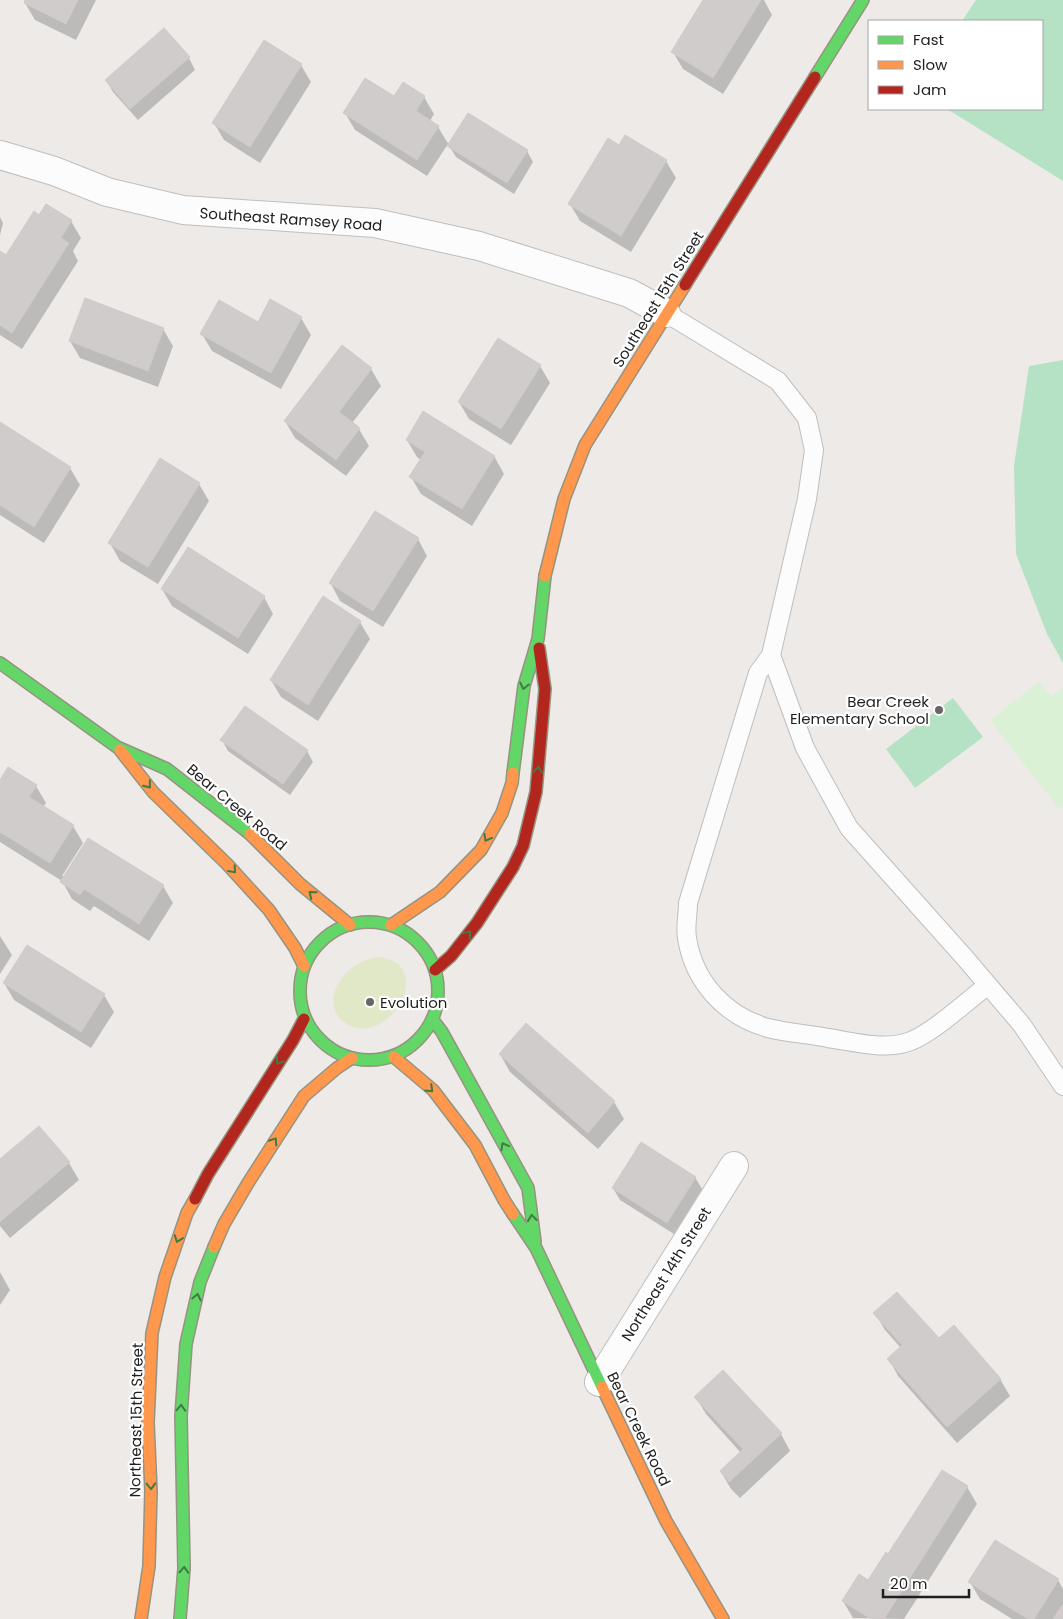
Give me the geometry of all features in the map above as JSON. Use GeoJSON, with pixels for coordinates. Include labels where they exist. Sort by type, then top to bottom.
{"type":"FeatureCollection","features":[{"type":"Feature","properties":{"kind":"main road","name":"Southeast 15th Street"},"geometry":{"type":"LineString","coordinates":[[391,926],[440,892],[481,850],[502,813],[512,783],[524,686],[538,639],[546,568],[564,499],[585,445],[863,0]]}},
{"type":"Feature","properties":{"kind":"main road","name":"Southeast 15th Street"},"geometry":{"type":"LineString","coordinates":[[435,970],[451,956],[477,923],[513,867],[523,846],[536,792],[545,689],[538,639]]}},
{"type":"Feature","properties":{"kind":"main road","name":"Bear Creek Road"},"geometry":{"type":"LineString","coordinates":[[0,663],[118,747],[167,769],[253,837],[300,884],[350,925]]}},
{"type":"Feature","properties":{"kind":"main road","name":"Bear Creek Road"},"geometry":{"type":"LineString","coordinates":[[118,747],[153,792],[227,864],[269,910],[295,948],[304,966]]}},
{"type":"Feature","properties":{"kind":"main road"},"geometry":{"type":"LineString","coordinates":[[371,922],[391,926],[410,935],[425,951],[435,970],[438,1003],[433,1020],[423,1035],[410,1048],[394,1057],[372,1061],[352,1058],[333,1051],[304,1020],[300,985],[304,966],[315,948],[325,938],[350,925],[371,922]]}},
{"type":"Feature","properties":{"kind":"main road","name":"Northeast 15th Street"},"geometry":{"type":"LineString","coordinates":[[141,1619],[149,1566],[151,1491],[148,1423],[152,1333],[165,1277],[187,1214],[208,1174],[304,1020]]}},
{"type":"Feature","properties":{"kind":"main road","name":"Bear Creek Road"},"geometry":{"type":"LineString","coordinates":[[433,1020],[442,1032],[528,1188],[536,1248]]}},
{"type":"Feature","properties":{"kind":"main road","name":"Bear Creek Road"},"geometry":{"type":"LineString","coordinates":[[394,1057],[433,1090],[475,1146],[504,1200],[536,1248],[666,1521],[723,1619]]}},
{"type":"Feature","properties":{"kind":"main road"},"geometry":{"type":"LineString","coordinates":[[180,1619],[184,1568],[181,1416],[186,1344],[200,1282],[224,1224],[248,1182],[304,1096],[352,1058]]}},
{"type":"Feature","properties":{"kind":"street","name":"Southeast Ramsey Road"},"geometry":{"type":"LineString","coordinates":[[0,155],[54,171],[107,192],[183,210],[375,223],[479,246],[629,293],[666,313]]}},
{"type":"Feature","properties":{"kind":"street","name":"Northeast 14th Street"},"geometry":{"type":"LineString","coordinates":[[599,1382],[734,1166]]}},
{"type":"Feature","properties":{"kind":"lane"},"geometry":{"type":"LineString","coordinates":[[666,313],[778,381],[806,418],[814,450],[808,499],[771,655],[758,673],[688,903],[686,936],[694,968],[712,995],[738,1016],[768,1028],[873,1044],[892,1045],[911,1041],[928,1032],[988,985]]}},
{"type":"Feature","properties":{"kind":"lane"},"geometry":{"type":"LineString","coordinates":[[771,655],[806,748],[849,828],[1022,1025],[1063,1086]]}},
{"type":"Feature","properties":{"kind":"green space"},"geometry":{"type":"Polygon","coordinates":[[[976,0],[1063,0],[1063,181],[949,110],[1043,110],[1043,20],[963,20],[976,0]]]}},
{"type":"Feature","properties":{"kind":"green space"},"geometry":{"type":"Polygon","coordinates":[[[1063,360],[1063,663],[1047,634],[1016,554],[1014,466],[1029,366],[1063,360]]]}},
{"type":"Feature","properties":{"kind":"green space"},"geometry":{"type":"Polygon","coordinates":[[[1039,682],[1051,696],[1063,687],[1063,807],[1060,810],[990,720],[1039,682]]]}},
{"type":"Feature","properties":{"kind":"green space"},"geometry":{"type":"Polygon","coordinates":[[[953,698],[983,737],[915,788],[886,749],[953,698]]]}},
{"type":"Feature","properties":{"kind":"green space"},"geometry":{"type":"Polygon","coordinates":[[[381,957],[398,964],[405,976],[405,990],[399,1005],[389,1018],[375,1026],[359,1028],[344,1022],[337,1015],[333,999],[339,982],[345,974],[359,963],[381,957]]]}},
{"type":"Feature","properties":{"kind":"building"},"geometry":{"type":"Polygon","coordinates":[[[25,0],[78,0],[66,24],[24,3],[25,0]]]}},
{"type":"Feature","properties":{"kind":"building"},"geometry":{"type":"Polygon","coordinates":[[[703,0],[761,0],[713,78],[671,52],[703,0]]]}},
{"type":"Feature","properties":{"kind":"building"},"geometry":{"type":"Polygon","coordinates":[[[164,28],[190,57],[130,109],[105,80],[164,28]]]}},
{"type":"Feature","properties":{"kind":"building"},"geometry":{"type":"Polygon","coordinates":[[[264,40],[302,64],[250,147],[212,123],[264,40]]]}},
{"type":"Feature","properties":{"kind":"building"},"geometry":{"type":"Polygon","coordinates":[[[365,78],[394,96],[403,82],[425,96],[416,111],[439,126],[417,160],[343,113],[365,78]]]}},
{"type":"Feature","properties":{"kind":"building"},"geometry":{"type":"Polygon","coordinates":[[[468,113],[528,150],[507,183],[447,146],[468,113]]]}},
{"type":"Feature","properties":{"kind":"building"},"geometry":{"type":"Polygon","coordinates":[[[625,135],[667,160],[621,236],[568,204],[608,138],[619,145],[625,135]]]}},
{"type":"Feature","properties":{"kind":"building"},"geometry":{"type":"Polygon","coordinates":[[[46,204],[72,220],[61,238],[69,243],[12,333],[0,325],[0,251],[6,255],[34,211],[39,215],[46,204]]]}},
{"type":"Feature","properties":{"kind":"building"},"geometry":{"type":"Polygon","coordinates":[[[85,298],[164,328],[148,371],[69,341],[85,298]]]}},
{"type":"Feature","properties":{"kind":"building"},"geometry":{"type":"Polygon","coordinates":[[[270,299],[302,317],[271,373],[200,334],[219,300],[258,322],[270,299]]]}},
{"type":"Feature","properties":{"kind":"building"},"geometry":{"type":"Polygon","coordinates":[[[498,338],[541,365],[501,429],[458,402],[498,338]]]}},
{"type":"Feature","properties":{"kind":"building"},"geometry":{"type":"Polygon","coordinates":[[[342,345],[372,368],[339,412],[360,428],[336,460],[284,421],[342,345]]]}},
{"type":"Feature","properties":{"kind":"building"},"geometry":{"type":"Polygon","coordinates":[[[423,411],[495,456],[462,509],[409,477],[425,452],[406,440],[423,411]]]}},
{"type":"Feature","properties":{"kind":"building"},"geometry":{"type":"Polygon","coordinates":[[[0,422],[71,467],[34,527],[0,505],[0,422]]]}},
{"type":"Feature","properties":{"kind":"building"},"geometry":{"type":"Polygon","coordinates":[[[160,458],[200,483],[148,567],[108,543],[160,458]]]}},
{"type":"Feature","properties":{"kind":"building"},"geometry":{"type":"Polygon","coordinates":[[[375,511],[419,538],[373,611],[329,583],[375,511]]]}},
{"type":"Feature","properties":{"kind":"building"},"geometry":{"type":"Polygon","coordinates":[[[188,547],[265,596],[238,638],[161,589],[188,547]]]}},
{"type":"Feature","properties":{"kind":"building"},"geometry":{"type":"Polygon","coordinates":[[[323,596],[361,621],[308,705],[270,680],[323,596]]]}},
{"type":"Feature","properties":{"kind":"building"},"geometry":{"type":"Polygon","coordinates":[[[245,706],[308,750],[283,784],[220,740],[245,706]]]}},
{"type":"Feature","properties":{"kind":"building"},"geometry":{"type":"Polygon","coordinates":[[[8,767],[37,785],[29,797],[74,825],[50,863],[0,832],[0,780],[8,767]]]}},
{"type":"Feature","properties":{"kind":"building"},"geometry":{"type":"Polygon","coordinates":[[[88,838],[164,885],[139,924],[84,889],[80,895],[60,882],[88,838]]]}},
{"type":"Feature","properties":{"kind":"building"},"geometry":{"type":"Polygon","coordinates":[[[27,945],[105,994],[81,1032],[3,983],[27,945]]]}},
{"type":"Feature","properties":{"kind":"building"},"geometry":{"type":"Polygon","coordinates":[[[526,1023],[615,1101],[588,1133],[499,1054],[526,1023]]]}},
{"type":"Feature","properties":{"kind":"building"},"geometry":{"type":"Polygon","coordinates":[[[39,1126],[70,1162],[0,1222],[0,1159],[39,1126]]]}},
{"type":"Feature","properties":{"kind":"building"},"geometry":{"type":"Polygon","coordinates":[[[641,1142],[696,1177],[667,1223],[612,1188],[641,1142]]]}},
{"type":"Feature","properties":{"kind":"building"},"geometry":{"type":"Polygon","coordinates":[[[897,1292],[939,1338],[954,1325],[1001,1379],[947,1427],[887,1359],[902,1345],[873,1313],[897,1292]]]}},
{"type":"Feature","properties":{"kind":"building"},"geometry":{"type":"Polygon","coordinates":[[[723,1370],[782,1433],[729,1482],[720,1471],[743,1449],[694,1397],[723,1370]]]}},
{"type":"Feature","properties":{"kind":"building"},"geometry":{"type":"Polygon","coordinates":[[[942,1470],[968,1486],[884,1619],[871,1619],[842,1601],[859,1574],[868,1580],[886,1552],[888,1554],[942,1470]]]}},
{"type":"Feature","properties":{"kind":"building"},"geometry":{"type":"Polygon","coordinates":[[[995,1540],[1059,1579],[1034,1619],[1028,1619],[968,1582],[995,1540]]]}},
{"type":"Feature","properties":{"kind":"building"},"geometry":{"type":"Polygon","coordinates":[[[1063,1604],[1063,1619],[1053,1619],[1063,1604]]]}},
{"type":"Feature","properties":{"kind":"traffic: fast"},"geometry":{"type":"LineString","coordinates":[[815,77],[863,0]]}},
{"type":"Feature","properties":{"kind":"traffic: fast"},"geometry":{"type":"LineString","coordinates":[[513,773],[524,686],[538,639],[545,576]]}},
{"type":"Feature","properties":{"kind":"traffic: fast"},"geometry":{"type":"LineString","coordinates":[[0,663],[117,747],[167,769],[250,834]]}},
{"type":"Feature","properties":{"kind":"traffic: fast"},"geometry":{"type":"LineString","coordinates":[[369,922],[395,927],[418,942],[433,965],[438,991],[433,1017],[418,1040],[395,1055],[369,1060],[343,1055],[320,1040],[305,1017],[300,991],[305,965],[320,942],[343,927],[369,922]]}},
{"type":"Feature","properties":{"kind":"traffic: fast"},"geometry":{"type":"LineString","coordinates":[[433,1020],[442,1032],[528,1188],[535,1242]]}},
{"type":"Feature","properties":{"kind":"traffic: fast"},"geometry":{"type":"LineString","coordinates":[[513,1214],[536,1248],[602,1387]]}},
{"type":"Feature","properties":{"kind":"traffic: fast"},"geometry":{"type":"LineString","coordinates":[[180,1619],[184,1568],[181,1416],[186,1344],[200,1282],[214,1247]]}},
{"type":"Feature","properties":{"kind":"traffic: slow"},"geometry":{"type":"LineString","coordinates":[[545,576],[564,499],[585,445],[685,285]]}},
{"type":"Feature","properties":{"kind":"traffic: slow"},"geometry":{"type":"LineString","coordinates":[[120,750],[153,792],[227,864],[269,910],[295,948],[304,966]]}},
{"type":"Feature","properties":{"kind":"traffic: slow"},"geometry":{"type":"LineString","coordinates":[[391,925],[440,892],[481,850],[502,813],[512,783],[513,773]]}},
{"type":"Feature","properties":{"kind":"traffic: slow"},"geometry":{"type":"LineString","coordinates":[[250,834],[300,884],[350,925]]}},
{"type":"Feature","properties":{"kind":"traffic: slow"},"geometry":{"type":"LineString","coordinates":[[394,1057],[433,1090],[475,1145],[513,1214]]}},
{"type":"Feature","properties":{"kind":"traffic: slow"},"geometry":{"type":"LineString","coordinates":[[214,1247],[224,1224],[248,1183],[304,1096],[352,1058]]}},
{"type":"Feature","properties":{"kind":"traffic: slow"},"geometry":{"type":"LineString","coordinates":[[141,1619],[149,1566],[151,1491],[148,1423],[152,1333],[165,1277],[187,1213],[195,1199]]}},
{"type":"Feature","properties":{"kind":"traffic: slow"},"geometry":{"type":"LineString","coordinates":[[602,1387],[666,1521],[723,1619]]}},
{"type":"Feature","properties":{"kind":"traffic: jam"},"geometry":{"type":"LineString","coordinates":[[685,285],[815,77]]}},
{"type":"Feature","properties":{"kind":"traffic: jam"},"geometry":{"type":"LineString","coordinates":[[435,970],[451,956],[477,923],[513,867],[523,846],[536,792],[545,689],[539,648]]}},
{"type":"Feature","properties":{"kind":"traffic: jam"},"geometry":{"type":"LineString","coordinates":[[195,1199],[208,1174],[293,1040],[304,1019]]}},
{"type":"Feature","properties":{"kind":"place","name":"Bear Creek Elementary School"},"geometry":{"type":"Point","coordinates":[939,710]}},
{"type":"Feature","properties":{"kind":"place","name":"Evolution"},"geometry":{"type":"Point","coordinates":[370,1002]}}]}
